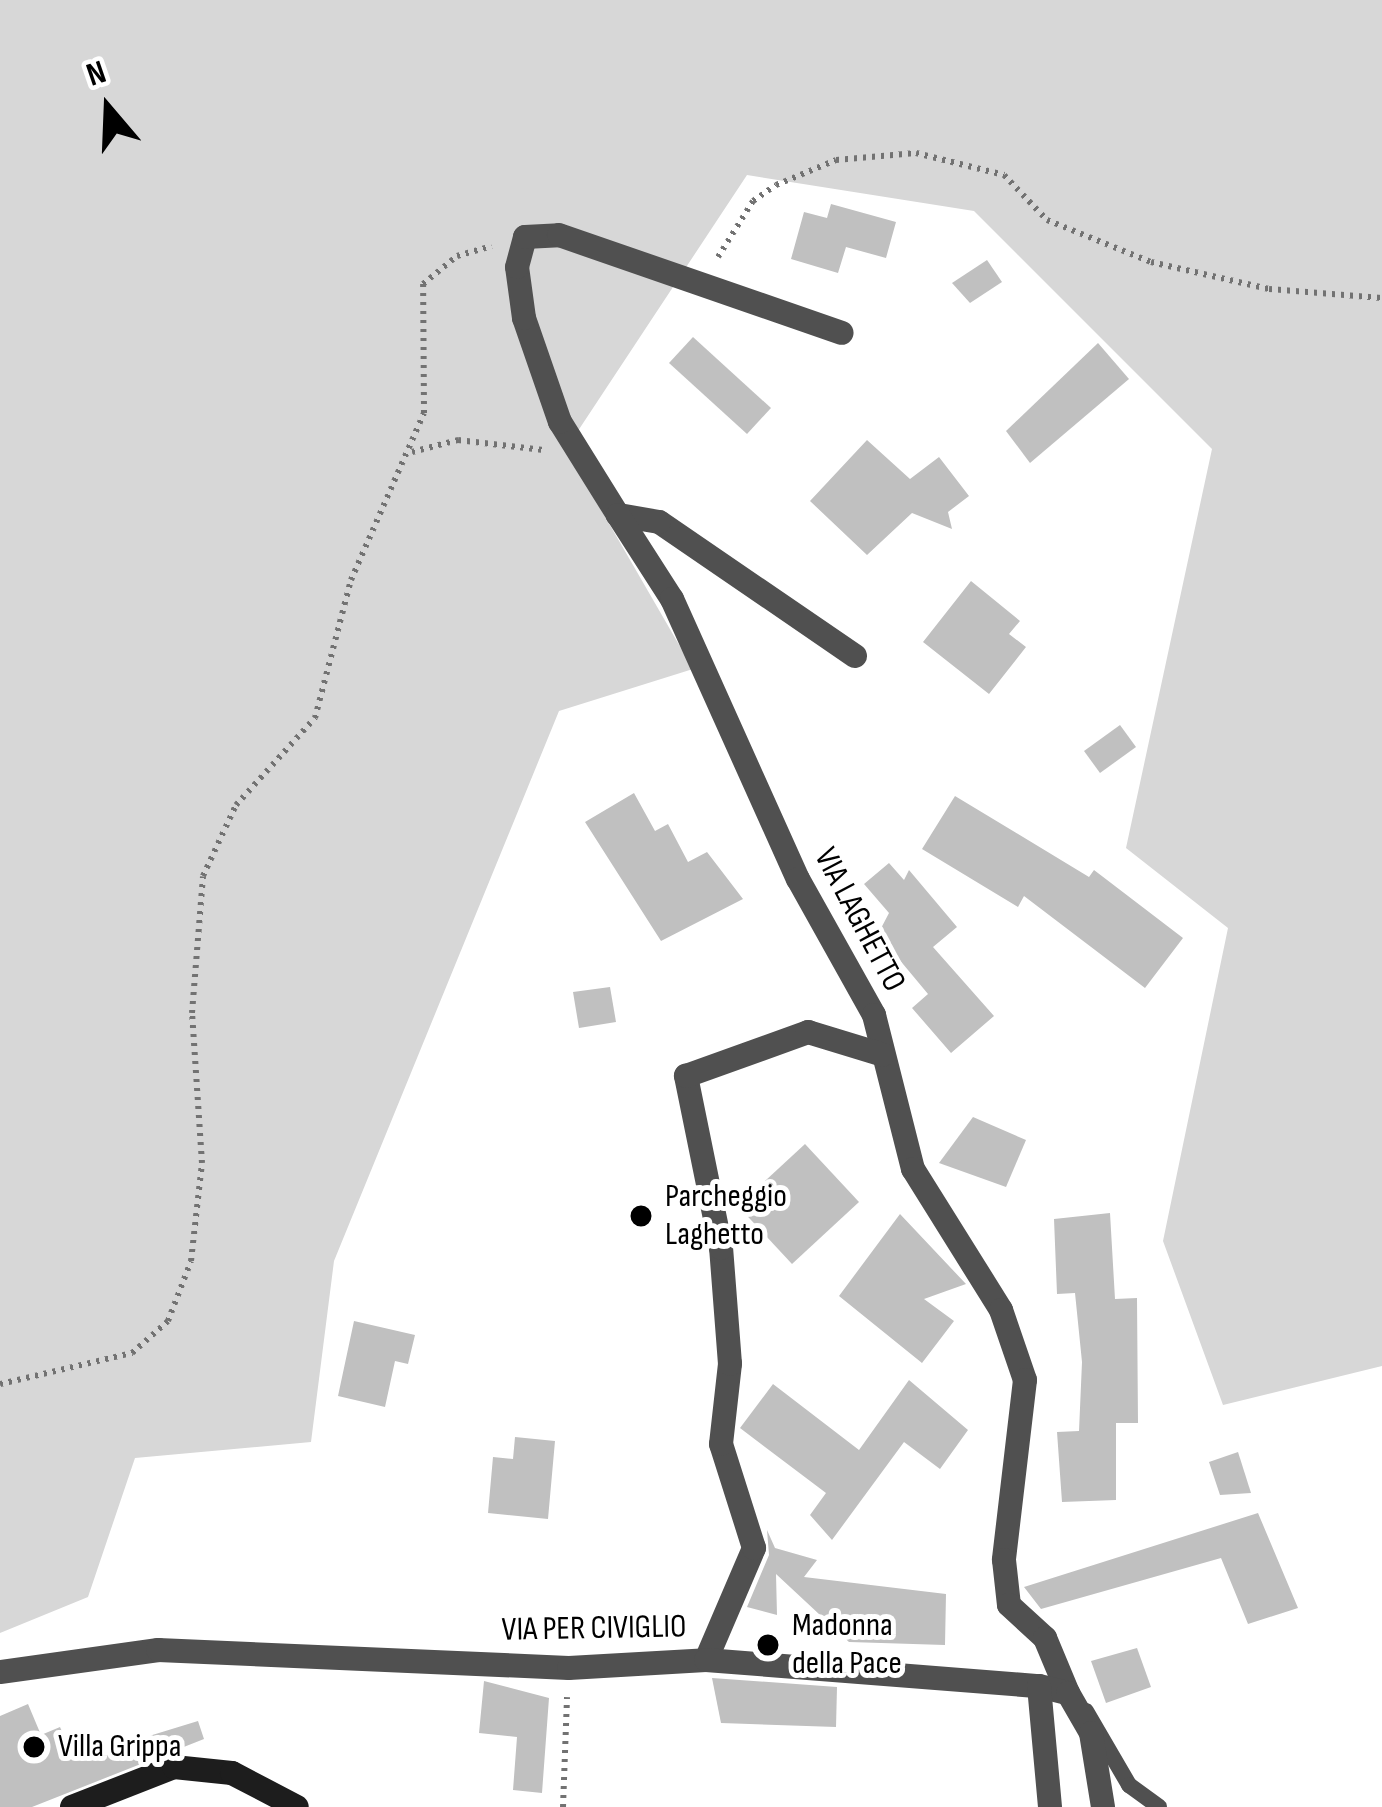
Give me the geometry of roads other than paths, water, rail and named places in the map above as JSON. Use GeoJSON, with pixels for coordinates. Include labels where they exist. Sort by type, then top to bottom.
{"type":"FeatureCollection","features":[{"type":"Feature","properties":{"kind":"street","name":"VIA LAGHETTO"},"geometry":{"type":"LineString","coordinates":[[842,333],[560,235],[525,237],[517,267],[524,318],[560,422],[673,599],[798,879],[874,1015],[913,1169],[1001,1310],[1025,1380],[1004,1560],[1009,1605],[1045,1638],[1069,1693]]}},
{"type":"Feature","properties":{"kind":"street"},"geometry":{"type":"LineString","coordinates":[[617,515],[658,522],[855,656]]}},
{"type":"Feature","properties":{"kind":"street"},"geometry":{"type":"LineString","coordinates":[[706,1660],[754,1548],[721,1444],[730,1364],[721,1248],[686,1076],[808,1032],[884,1054]]}},
{"type":"Feature","properties":{"kind":"street","name":"VIA PER CIVIGLIO"},"geometry":{"type":"LineString","coordinates":[[0,1672],[158,1650],[568,1668],[706,1660],[1040,1685],[1069,1693]]}},
{"type":"Feature","properties":{"kind":"street"},"geometry":{"type":"LineString","coordinates":[[1040,1685],[1050,1807]]}},
{"type":"Feature","properties":{"kind":"street"},"geometry":{"type":"LineString","coordinates":[[1069,1693],[1090,1733],[1103,1807]]}},
{"type":"Feature","properties":{"kind":"street"},"geometry":{"type":"LineString","coordinates":[[72,1807],[174,1767],[232,1772],[297,1807]]}},
{"type":"Feature","properties":{"kind":"lane"},"geometry":{"type":"LineString","coordinates":[[1069,1693],[1103,1728],[1139,1798],[1159,1807]]}},
{"type":"Feature","properties":{"kind":"place","name":"Parcheggio Laghetto"},"geometry":{"type":"Point","coordinates":[641,1216]}},
{"type":"Feature","properties":{"kind":"place","name":"Madonna della Pace"},"geometry":{"type":"Point","coordinates":[768,1645]}},
{"type":"Feature","properties":{"kind":"place","name":"Villa Grippa"},"geometry":{"type":"Point","coordinates":[34,1747]}}]}
